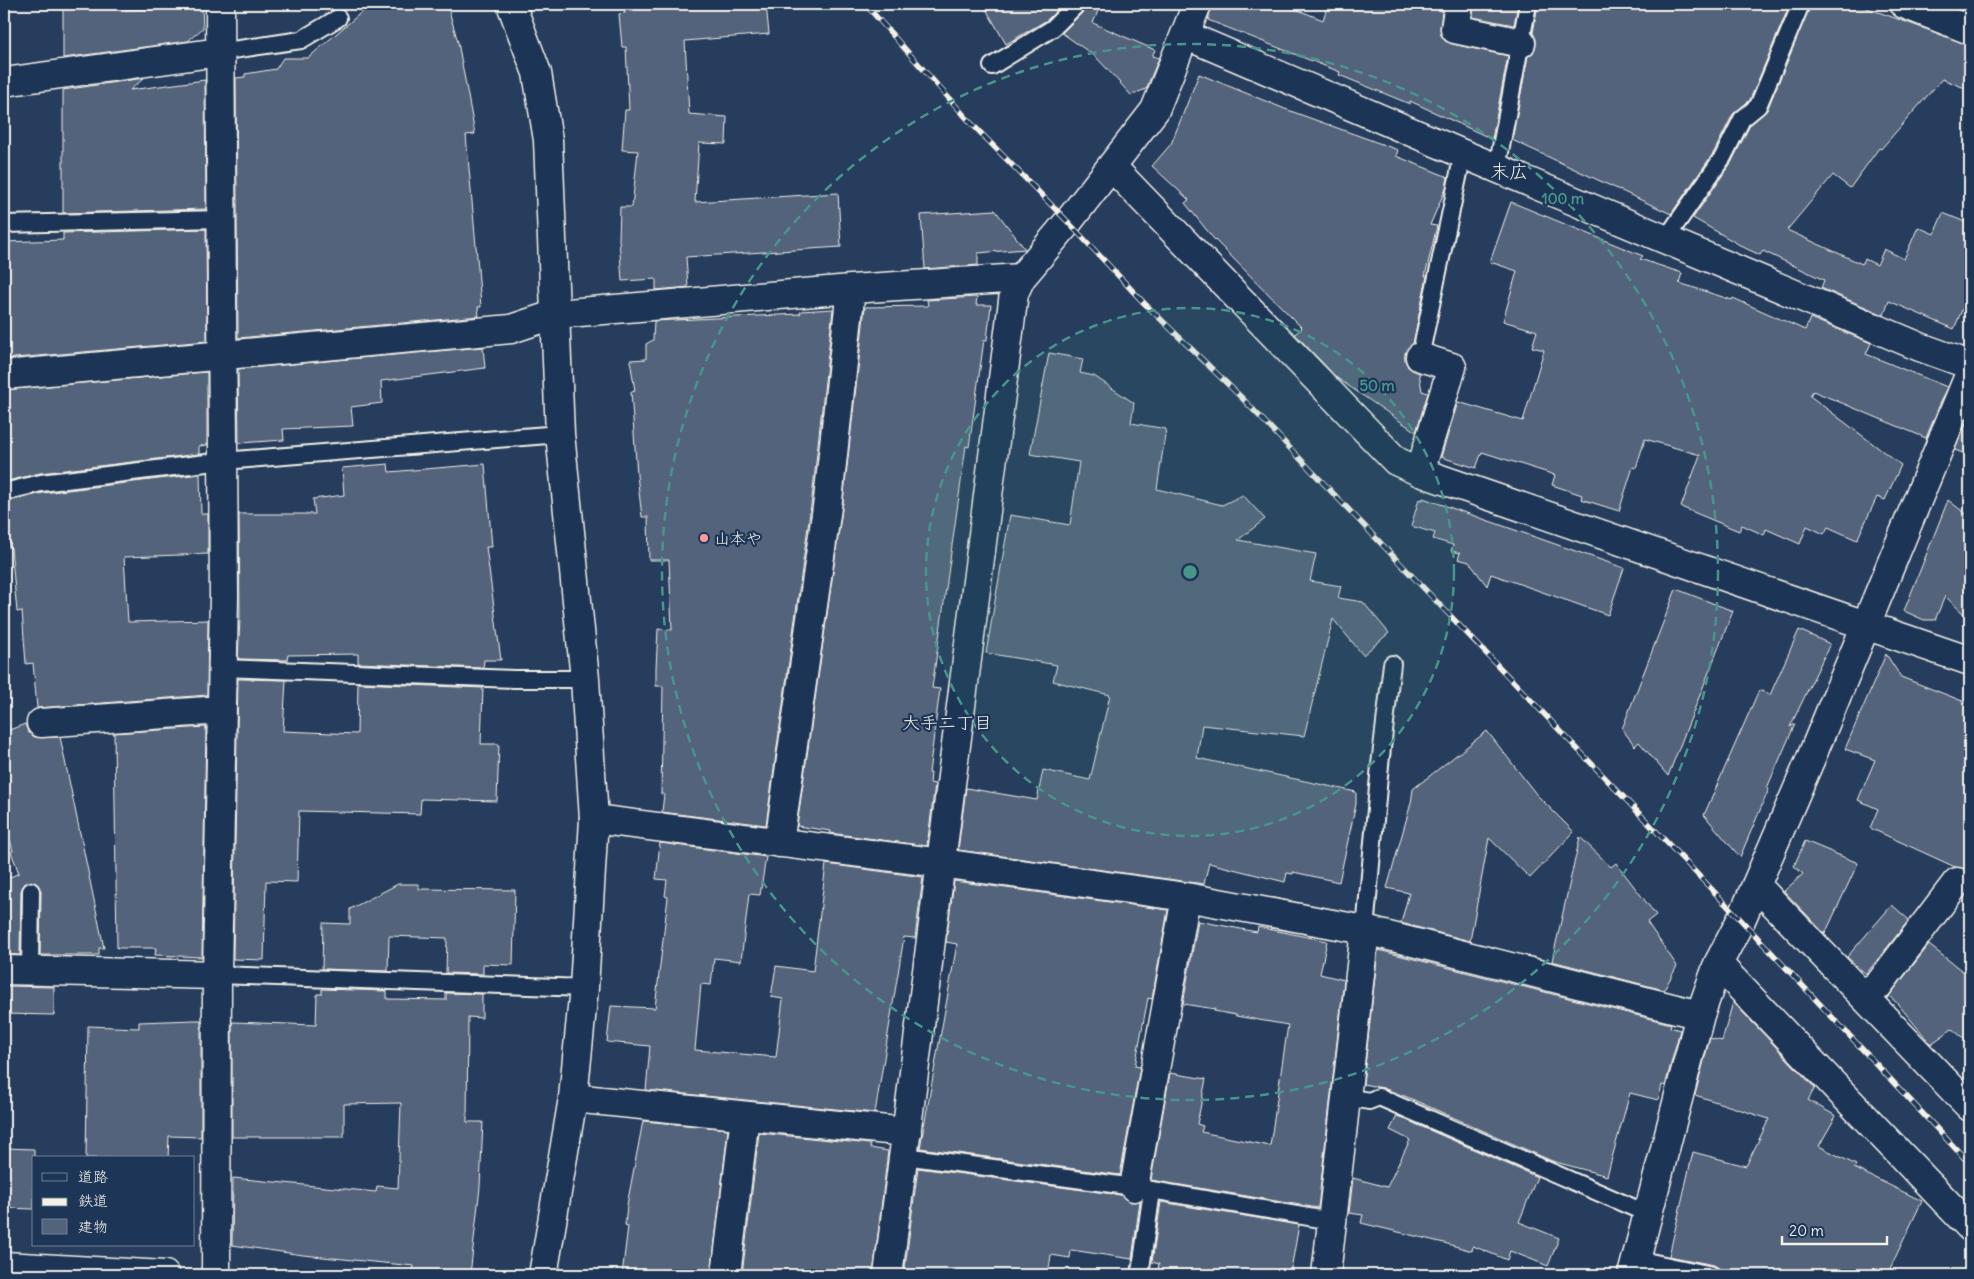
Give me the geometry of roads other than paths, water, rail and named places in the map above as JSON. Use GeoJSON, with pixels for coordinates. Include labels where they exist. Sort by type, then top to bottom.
{"type":"FeatureCollection","features":[{"type":"Feature","properties":{"kind":"street"},"geometry":{"type":"LineString","coordinates":[[216,1275],[217,975],[223,461],[220,4]]}},
{"type":"Feature","properties":{"kind":"street"},"geometry":{"type":"LineString","coordinates":[[511,4],[537,73],[548,140],[560,434],[585,680],[594,819],[584,988],[573,1098],[543,1275]]}},
{"type":"Feature","properties":{"kind":"street"},"geometry":{"type":"LineString","coordinates":[[888,1275],[1014,293],[1021,278],[1112,167],[1155,110],[1197,4]]}},
{"type":"Feature","properties":{"kind":"street"},"geometry":{"type":"LineString","coordinates":[[1459,4],[1455,29],[1521,43]]}},
{"type":"Feature","properties":{"kind":"street"},"geometry":{"type":"LineString","coordinates":[[1904,4],[1970,30]]}},
{"type":"Feature","properties":{"kind":"street"},"geometry":{"type":"LineString","coordinates":[[1186,35],[1665,240],[1920,347],[1970,365]]}},
{"type":"Feature","properties":{"kind":"street"},"geometry":{"type":"LineString","coordinates":[[4,82],[219,52]]}},
{"type":"Feature","properties":{"kind":"street"},"geometry":{"type":"LineString","coordinates":[[1112,167],[1396,461],[1420,472],[1970,661]]}},
{"type":"Feature","properties":{"kind":"street"},"geometry":{"type":"LineString","coordinates":[[4,375],[223,354],[511,330],[556,314],[851,289],[1021,278]]}},
{"type":"Feature","properties":{"kind":"street"},"geometry":{"type":"LineString","coordinates":[[780,843],[828,500],[851,289]]}},
{"type":"Feature","properties":{"kind":"street"},"geometry":{"type":"LineString","coordinates":[[1420,357],[1452,367],[1420,472]]}},
{"type":"Feature","properties":{"kind":"street"},"geometry":{"type":"LineString","coordinates":[[1634,1267],[1700,1015],[1718,964],[1741,920],[1867,626],[1970,373]]}},
{"type":"Feature","properties":{"kind":"street"},"geometry":{"type":"LineString","coordinates":[[41,723],[221,710]]}},
{"type":"Feature","properties":{"kind":"street"},"geometry":{"type":"LineString","coordinates":[[594,819],[942,863],[1186,897],[1365,930],[1700,1015]]}},
{"type":"Feature","properties":{"kind":"street"},"geometry":{"type":"LineString","coordinates":[[1860,993],[1877,987],[1957,882]]}},
{"type":"Feature","properties":{"kind":"street"},"geometry":{"type":"LineString","coordinates":[[1756,885],[1970,1107]]}},
{"type":"Feature","properties":{"kind":"street"},"geometry":{"type":"LineString","coordinates":[[1143,1189],[1186,897]]}},
{"type":"Feature","properties":{"kind":"street"},"geometry":{"type":"LineString","coordinates":[[1326,1275],[1365,930]]}},
{"type":"Feature","properties":{"kind":"street"},"geometry":{"type":"LineString","coordinates":[[1718,964],[1970,1227]]}},
{"type":"Feature","properties":{"kind":"street"},"geometry":{"type":"LineString","coordinates":[[17,970],[217,975]]}},
{"type":"Feature","properties":{"kind":"street"},"geometry":{"type":"LineString","coordinates":[[573,1098],[744,1116],[905,1144]]}},
{"type":"Feature","properties":{"kind":"street"},"geometry":{"type":"LineString","coordinates":[[726,1275],[744,1116]]}},
{"type":"Feature","properties":{"kind":"street"},"geometry":{"type":"LineString","coordinates":[[4,1266],[165,1275]]}},
{"type":"Feature","properties":{"kind":"lane"},"geometry":{"type":"LineString","coordinates":[[992,66],[1053,28],[1077,4]]}},
{"type":"Feature","properties":{"kind":"lane"},"geometry":{"type":"LineString","coordinates":[[1497,168],[1528,4]]}},
{"type":"Feature","properties":{"kind":"lane"},"geometry":{"type":"LineString","coordinates":[[1665,240],[1723,157],[1742,119],[1758,106],[1801,4]]}},
{"type":"Feature","properties":{"kind":"lane"},"geometry":{"type":"LineString","coordinates":[[219,52],[301,40],[338,18]]}},
{"type":"Feature","properties":{"kind":"lane"},"geometry":{"type":"LineString","coordinates":[[1420,357],[1463,154]]}},
{"type":"Feature","properties":{"kind":"lane"},"geometry":{"type":"LineString","coordinates":[[4,224],[222,219]]}},
{"type":"Feature","properties":{"kind":"lane"},"geometry":{"type":"LineString","coordinates":[[4,492],[41,483],[223,461],[560,434]]}},
{"type":"Feature","properties":{"kind":"lane"},"geometry":{"type":"LineString","coordinates":[[1365,930],[1380,766],[1392,664]]}},
{"type":"Feature","properties":{"kind":"lane"},"geometry":{"type":"LineString","coordinates":[[222,668],[585,680]]}},
{"type":"Feature","properties":{"kind":"lane"},"geometry":{"type":"LineString","coordinates":[[17,970],[31,891]]}},
{"type":"Feature","properties":{"kind":"lane"},"geometry":{"type":"LineString","coordinates":[[217,975],[584,988]]}},
{"type":"Feature","properties":{"kind":"lane"},"geometry":{"type":"LineString","coordinates":[[1346,1097],[1369,1100],[1379,1097],[1648,1214]]}},
{"type":"Feature","properties":{"kind":"lane"},"geometry":{"type":"LineString","coordinates":[[905,1144],[1143,1189],[1332,1221]]}},
{"type":"Feature","properties":{"kind":"lane"},"geometry":{"type":"LineString","coordinates":[[1140,1275],[1143,1189]]}},
{"type":"Feature","properties":{"kind":"lane"},"geometry":{"type":"LineString","coordinates":[[1634,1267],[1712,1275]]}},
{"type":"Feature","properties":{"kind":"railway"},"geometry":{"type":"LineString","coordinates":[[865,4],[971,123],[1144,303],[1243,399],[1741,920],[1970,1164]]}},
{"type":"Feature","properties":{"kind":"place","name":"山本や"},"geometry":{"type":"Point","coordinates":[704,538]}},
{"type":"Feature","properties":{"kind":"district","name":"末広"},"geometry":{"type":"Point","coordinates":[1509,171]}},
{"type":"Feature","properties":{"kind":"district","name":"大手二丁目"},"geometry":{"type":"Point","coordinates":[947,722]}}]}
